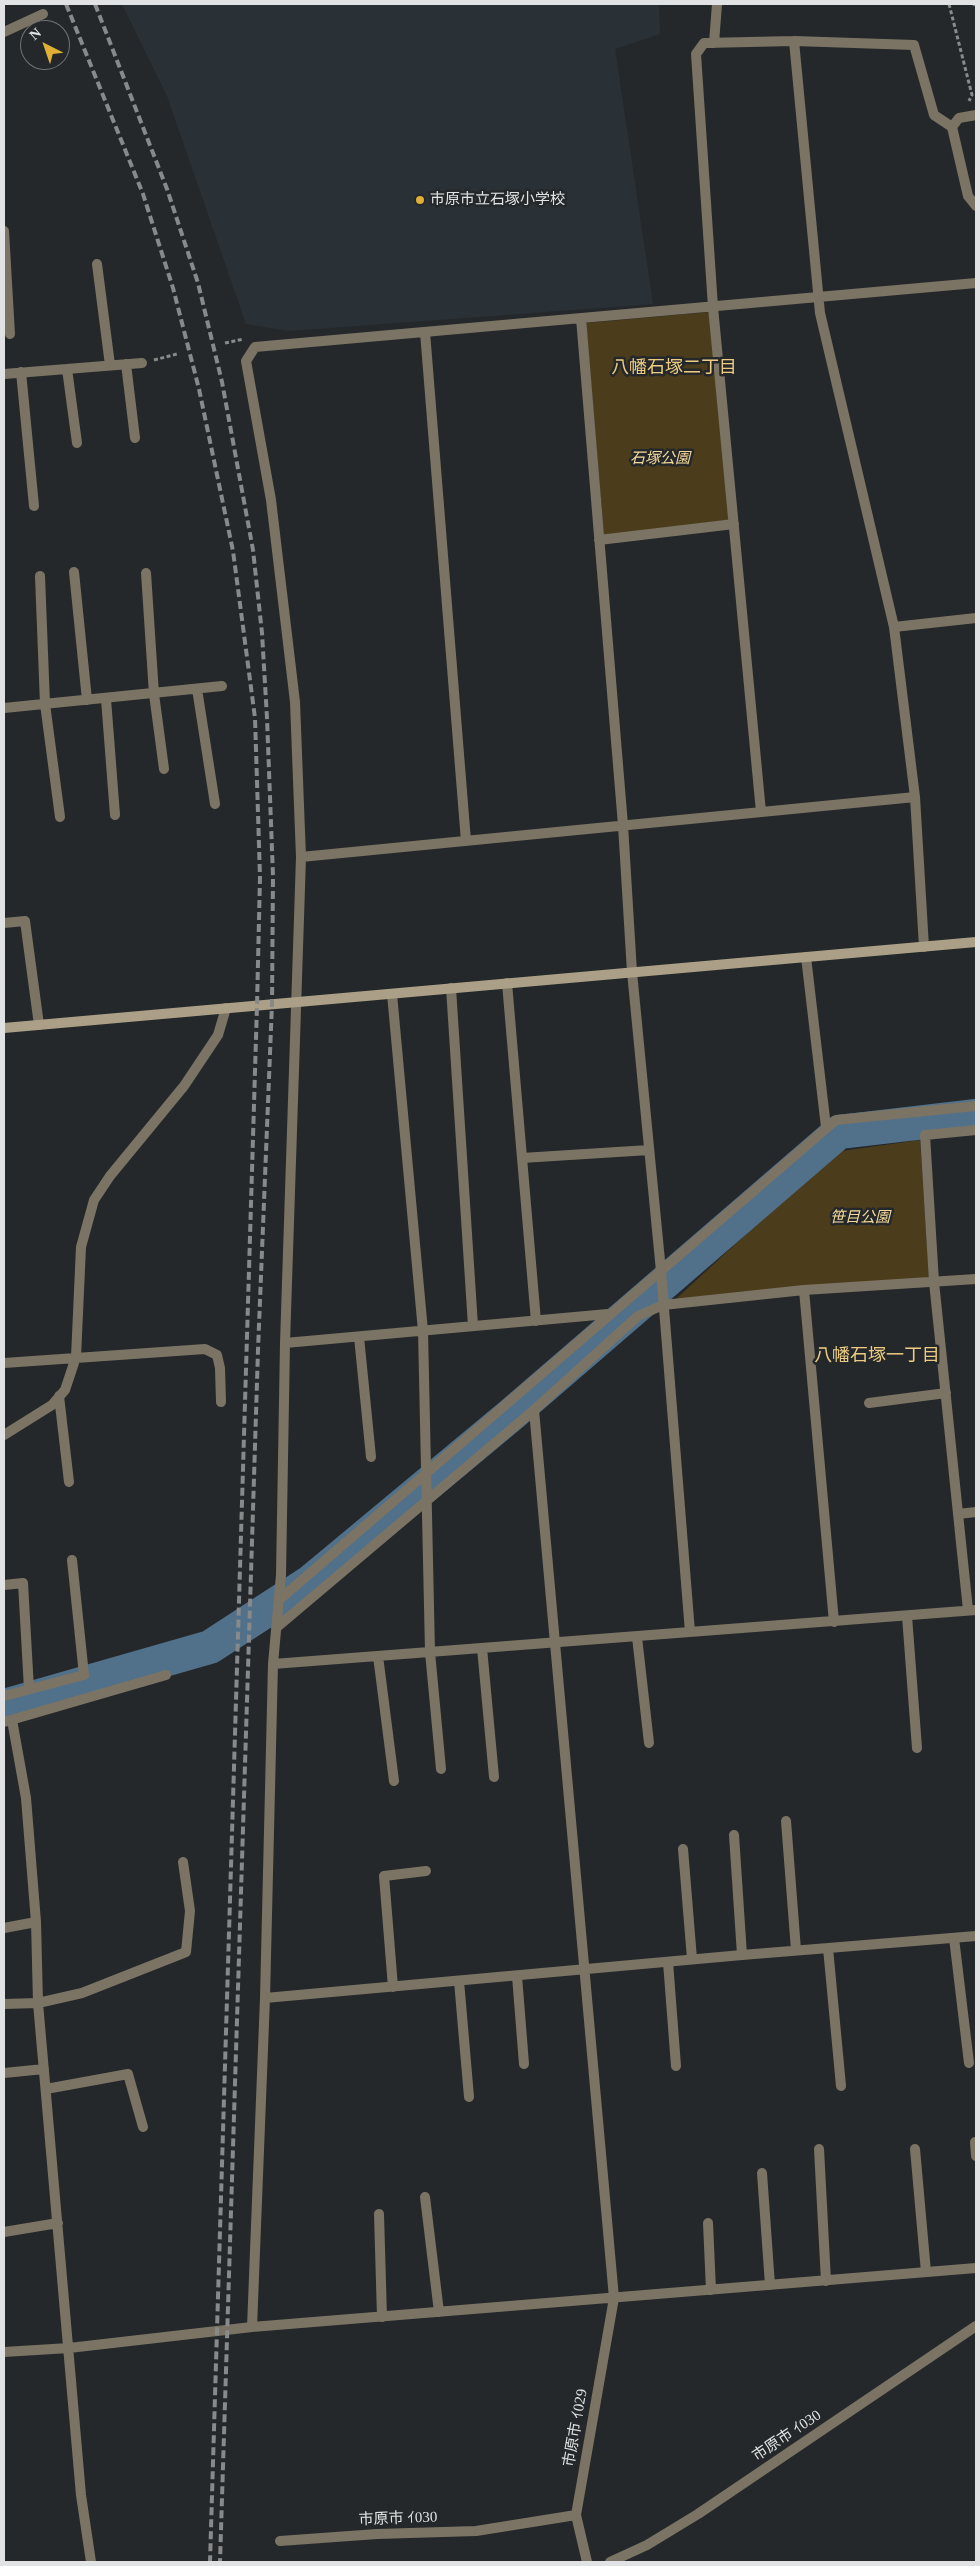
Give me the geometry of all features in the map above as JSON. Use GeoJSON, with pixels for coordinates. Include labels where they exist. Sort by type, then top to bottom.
{"type":"FeatureCollection","features":[{"type":"Feature","properties":{"kind":"street"},"geometry":{"type":"LineString","coordinates":[[714,43],[717,4]]}},
{"type":"Feature","properties":{"kind":"street"},"geometry":{"type":"LineString","coordinates":[[4,32],[43,14]]}},
{"type":"Feature","properties":{"kind":"street"},"geometry":{"type":"LineString","coordinates":[[794,41],[820,297],[820,313],[894,627],[915,797],[924,947]]}},
{"type":"Feature","properties":{"kind":"street"},"geometry":{"type":"LineString","coordinates":[[761,812],[713,307],[696,54],[704,43],[794,41],[914,45],[934,114],[952,127],[968,196],[976,206]]}},
{"type":"Feature","properties":{"kind":"street"},"geometry":{"type":"LineString","coordinates":[[952,127],[961,118],[976,115]]}},
{"type":"Feature","properties":{"kind":"street"},"geometry":{"type":"LineString","coordinates":[[4,231],[10,334]]}},
{"type":"Feature","properties":{"kind":"street"},"geometry":{"type":"LineString","coordinates":[[97,264],[110,365]]}},
{"type":"Feature","properties":{"kind":"street"},"geometry":{"type":"LineString","coordinates":[[252,2327],[265,1998],[273,1664],[279,1600],[295,1002],[301,857],[295,702],[271,500],[246,361],[255,347],[976,283]]}},
{"type":"Feature","properties":{"kind":"street"},"geometry":{"type":"LineString","coordinates":[[581,318],[623,826],[632,972],[661,1271],[690,1632]]}},
{"type":"Feature","properties":{"kind":"street"},"geometry":{"type":"LineString","coordinates":[[425,332],[466,840]]}},
{"type":"Feature","properties":{"kind":"street"},"geometry":{"type":"LineString","coordinates":[[4,374],[142,362]]}},
{"type":"Feature","properties":{"kind":"street"},"geometry":{"type":"LineString","coordinates":[[126,364],[135,438]]}},
{"type":"Feature","properties":{"kind":"street"},"geometry":{"type":"LineString","coordinates":[[67,368],[76,443]]}},
{"type":"Feature","properties":{"kind":"street"},"geometry":{"type":"LineString","coordinates":[[21,372],[34,506]]}},
{"type":"Feature","properties":{"kind":"street"},"geometry":{"type":"LineString","coordinates":[[599,540],[734,524]]}},
{"type":"Feature","properties":{"kind":"street"},"geometry":{"type":"LineString","coordinates":[[74,572],[86,700]]}},
{"type":"Feature","properties":{"kind":"street"},"geometry":{"type":"LineString","coordinates":[[146,573],[154,694],[164,769]]}},
{"type":"Feature","properties":{"kind":"street"},"geometry":{"type":"LineString","coordinates":[[40,576],[44,704],[60,817]]}},
{"type":"Feature","properties":{"kind":"street"},"geometry":{"type":"LineString","coordinates":[[894,627],[976,618]]}},
{"type":"Feature","properties":{"kind":"street"},"geometry":{"type":"LineString","coordinates":[[4,708],[222,686]]}},
{"type":"Feature","properties":{"kind":"street"},"geometry":{"type":"LineString","coordinates":[[197,689],[215,804]]}},
{"type":"Feature","properties":{"kind":"street"},"geometry":{"type":"LineString","coordinates":[[106,699],[115,815]]}},
{"type":"Feature","properties":{"kind":"street"},"geometry":{"type":"LineString","coordinates":[[301,857],[915,797]]}},
{"type":"Feature","properties":{"kind":"street"},"geometry":{"type":"LineString","coordinates":[[4,923],[26,921],[39,1025]]}},
{"type":"Feature","properties":{"kind":"street"},"geometry":{"type":"LineString","coordinates":[[4,1028],[976,942]]}},
{"type":"Feature","properties":{"kind":"street"},"geometry":{"type":"LineString","coordinates":[[806,957],[826,1127]]}},
{"type":"Feature","properties":{"kind":"street"},"geometry":{"type":"LineString","coordinates":[[507,983],[536,1321]]}},
{"type":"Feature","properties":{"kind":"street"},"geometry":{"type":"LineString","coordinates":[[451,988],[473,1326]]}},
{"type":"Feature","properties":{"kind":"street"},"geometry":{"type":"LineString","coordinates":[[392,994],[423,1331],[428,1470],[430,1652],[441,1769]]}},
{"type":"Feature","properties":{"kind":"street"},"geometry":{"type":"LineString","coordinates":[[4,1435],[52,1405],[65,1390],[76,1357],[81,1248],[94,1200],[110,1176],[184,1086],[218,1035],[226,1008]]}},
{"type":"Feature","properties":{"kind":"street"},"geometry":{"type":"LineString","coordinates":[[279,1600],[826,1127],[836,1120],[976,1106]]}},
{"type":"Feature","properties":{"kind":"street"},"geometry":{"type":"LineString","coordinates":[[273,1664],[972,1610],[958,1514],[934,1282],[924,1135],[976,1130]]}},
{"type":"Feature","properties":{"kind":"street"},"geometry":{"type":"LineString","coordinates":[[522,1158],[649,1150]]}},
{"type":"Feature","properties":{"kind":"street"},"geometry":{"type":"LineString","coordinates":[[276,1628],[534,1410],[638,1316],[663,1305],[804,1290],[976,1278]]}},
{"type":"Feature","properties":{"kind":"street"},"geometry":{"type":"LineString","coordinates":[[804,1290],[834,1622]]}},
{"type":"Feature","properties":{"kind":"street"},"geometry":{"type":"LineString","coordinates":[[285,1343],[608,1314]]}},
{"type":"Feature","properties":{"kind":"street"},"geometry":{"type":"LineString","coordinates":[[359,1336],[371,1457]]}},
{"type":"Feature","properties":{"kind":"street"},"geometry":{"type":"LineString","coordinates":[[4,1363],[205,1349],[217,1355],[220,1368],[221,1402]]}},
{"type":"Feature","properties":{"kind":"street"},"geometry":{"type":"LineString","coordinates":[[869,1402],[946,1394]]}},
{"type":"Feature","properties":{"kind":"street"},"geometry":{"type":"LineString","coordinates":[[59,1396],[69,1482]]}},
{"type":"Feature","properties":{"kind":"street","name":"市原市 ｲ029"},"geometry":{"type":"LineString","coordinates":[[534,1410],[557,1643],[614,2298],[576,2515],[587,2562]]}},
{"type":"Feature","properties":{"kind":"street"},"geometry":{"type":"LineString","coordinates":[[958,1514],[976,1512]]}},
{"type":"Feature","properties":{"kind":"street"},"geometry":{"type":"LineString","coordinates":[[4,1696],[84,1675],[72,1560]]}},
{"type":"Feature","properties":{"kind":"street"},"geometry":{"type":"LineString","coordinates":[[4,1584],[23,1583],[29,1689]]}},
{"type":"Feature","properties":{"kind":"street"},"geometry":{"type":"LineString","coordinates":[[907,1616],[917,1748]]}},
{"type":"Feature","properties":{"kind":"street"},"geometry":{"type":"LineString","coordinates":[[637,1637],[648,1743]]}},
{"type":"Feature","properties":{"kind":"street"},"geometry":{"type":"LineString","coordinates":[[482,1648],[494,1777]]}},
{"type":"Feature","properties":{"kind":"street"},"geometry":{"type":"LineString","coordinates":[[378,1656],[394,1781]]}},
{"type":"Feature","properties":{"kind":"street"},"geometry":{"type":"LineString","coordinates":[[91,2562],[81,2495],[38,2003],[36,1922],[26,1798],[8,1721],[166,1675]]}},
{"type":"Feature","properties":{"kind":"street"},"geometry":{"type":"LineString","coordinates":[[786,1821],[796,1950]]}},
{"type":"Feature","properties":{"kind":"street"},"geometry":{"type":"LineString","coordinates":[[734,1835],[742,1955]]}},
{"type":"Feature","properties":{"kind":"street"},"geometry":{"type":"LineString","coordinates":[[683,1850],[692,1959]]}},
{"type":"Feature","properties":{"kind":"street"},"geometry":{"type":"LineString","coordinates":[[4,2004],[38,2003],[82,1993],[186,1952],[190,1910],[183,1862]]}},
{"type":"Feature","properties":{"kind":"street"},"geometry":{"type":"LineString","coordinates":[[394,1987],[384,1876],[426,1871]]}},
{"type":"Feature","properties":{"kind":"street"},"geometry":{"type":"LineString","coordinates":[[4,1928],[36,1922]]}},
{"type":"Feature","properties":{"kind":"street"},"geometry":{"type":"LineString","coordinates":[[265,1998],[692,1959],[976,1936]]}},
{"type":"Feature","properties":{"kind":"street"},"geometry":{"type":"LineString","coordinates":[[954,1938],[969,2063]]}},
{"type":"Feature","properties":{"kind":"street"},"geometry":{"type":"LineString","coordinates":[[828,1948],[841,2086]]}},
{"type":"Feature","properties":{"kind":"street"},"geometry":{"type":"LineString","coordinates":[[668,1962],[676,2066]]}},
{"type":"Feature","properties":{"kind":"street"},"geometry":{"type":"LineString","coordinates":[[517,1976],[524,2064]]}},
{"type":"Feature","properties":{"kind":"street"},"geometry":{"type":"LineString","coordinates":[[459,1981],[469,2097]]}},
{"type":"Feature","properties":{"kind":"street"},"geometry":{"type":"LineString","coordinates":[[4,2073],[44,2069]]}},
{"type":"Feature","properties":{"kind":"street"},"geometry":{"type":"LineString","coordinates":[[46,2090],[128,2074],[143,2127]]}},
{"type":"Feature","properties":{"kind":"street"},"geometry":{"type":"LineString","coordinates":[[975,2142],[976,2156]]}},
{"type":"Feature","properties":{"kind":"street"},"geometry":{"type":"LineString","coordinates":[[819,2149],[826,2280]]}},
{"type":"Feature","properties":{"kind":"street"},"geometry":{"type":"LineString","coordinates":[[915,2149],[926,2272]]}},
{"type":"Feature","properties":{"kind":"street"},"geometry":{"type":"LineString","coordinates":[[762,2173],[770,2285]]}},
{"type":"Feature","properties":{"kind":"street"},"geometry":{"type":"LineString","coordinates":[[425,2197],[439,2312]]}},
{"type":"Feature","properties":{"kind":"street"},"geometry":{"type":"LineString","coordinates":[[379,2214],[382,2317]]}},
{"type":"Feature","properties":{"kind":"street"},"geometry":{"type":"LineString","coordinates":[[4,2232],[58,2223]]}},
{"type":"Feature","properties":{"kind":"street"},"geometry":{"type":"LineString","coordinates":[[708,2223],[711,2290]]}},
{"type":"Feature","properties":{"kind":"street"},"geometry":{"type":"LineString","coordinates":[[4,2352],[69,2348],[252,2327],[976,2268]]}},
{"type":"Feature","properties":{"kind":"street","name":"市原市 ｲ030"},"geometry":{"type":"LineString","coordinates":[[610,2562],[647,2545],[698,2514],[976,2326]]}},
{"type":"Feature","properties":{"kind":"street","name":"市原市 ｲ030"},"geometry":{"type":"LineString","coordinates":[[280,2541],[377,2534],[476,2531],[576,2515]]}},
{"type":"Feature","properties":{"kind":"path"},"geometry":{"type":"LineString","coordinates":[[949,4],[972,94],[961,118]]}},
{"type":"Feature","properties":{"kind":"path"},"geometry":{"type":"LineString","coordinates":[[142,362],[177,354]]}},
{"type":"Feature","properties":{"kind":"shaded area","name":"市原市立石塚小学校"},"geometry":{"type":"Polygon","coordinates":[[[122,4],[659,4],[660,34],[615,49],[653,304],[289,331],[246,324],[167,96],[122,4]]]}},
{"type":"Feature","properties":{"kind":"green space","name":"石塚公園"},"geometry":{"type":"Polygon","coordinates":[[[709,312],[729,520],[604,535],[586,323],[709,312]]]}},
{"type":"Feature","properties":{"kind":"green space","name":"笹目公園"},"geometry":{"type":"Polygon","coordinates":[[[920,1140],[929,1278],[676,1299],[835,1152],[920,1140]]]}},
{"type":"Feature","properties":{"kind":"waterway"},"geometry":{"type":"LineString","coordinates":[[4,1706],[210,1647],[310,1582],[512,1414],[839,1132],[976,1116]]}},
{"type":"Feature","properties":{"kind":"railway"},"geometry":{"type":"LineString","coordinates":[[66,4],[143,194],[173,288],[199,389],[233,551],[255,718],[260,877],[257,1005],[210,2562]]}},
{"type":"Feature","properties":{"kind":"railway"},"geometry":{"type":"LineString","coordinates":[[95,4],[167,189],[198,283],[222,382],[253,550],[262,633],[267,718],[273,876],[272,1004],[258,1350],[220,2562]]}},
{"type":"Feature","properties":{"kind":"place","name":"市原市立石塚小学校"},"geometry":{"type":"Point","coordinates":[420,200]}},
{"type":"Feature","properties":{"kind":"district","name":"八幡石塚二丁目"},"geometry":{"type":"Point","coordinates":[674,368]}},
{"type":"Feature","properties":{"kind":"district","name":"八幡石塚一丁目"},"geometry":{"type":"Point","coordinates":[877,1356]}}]}
